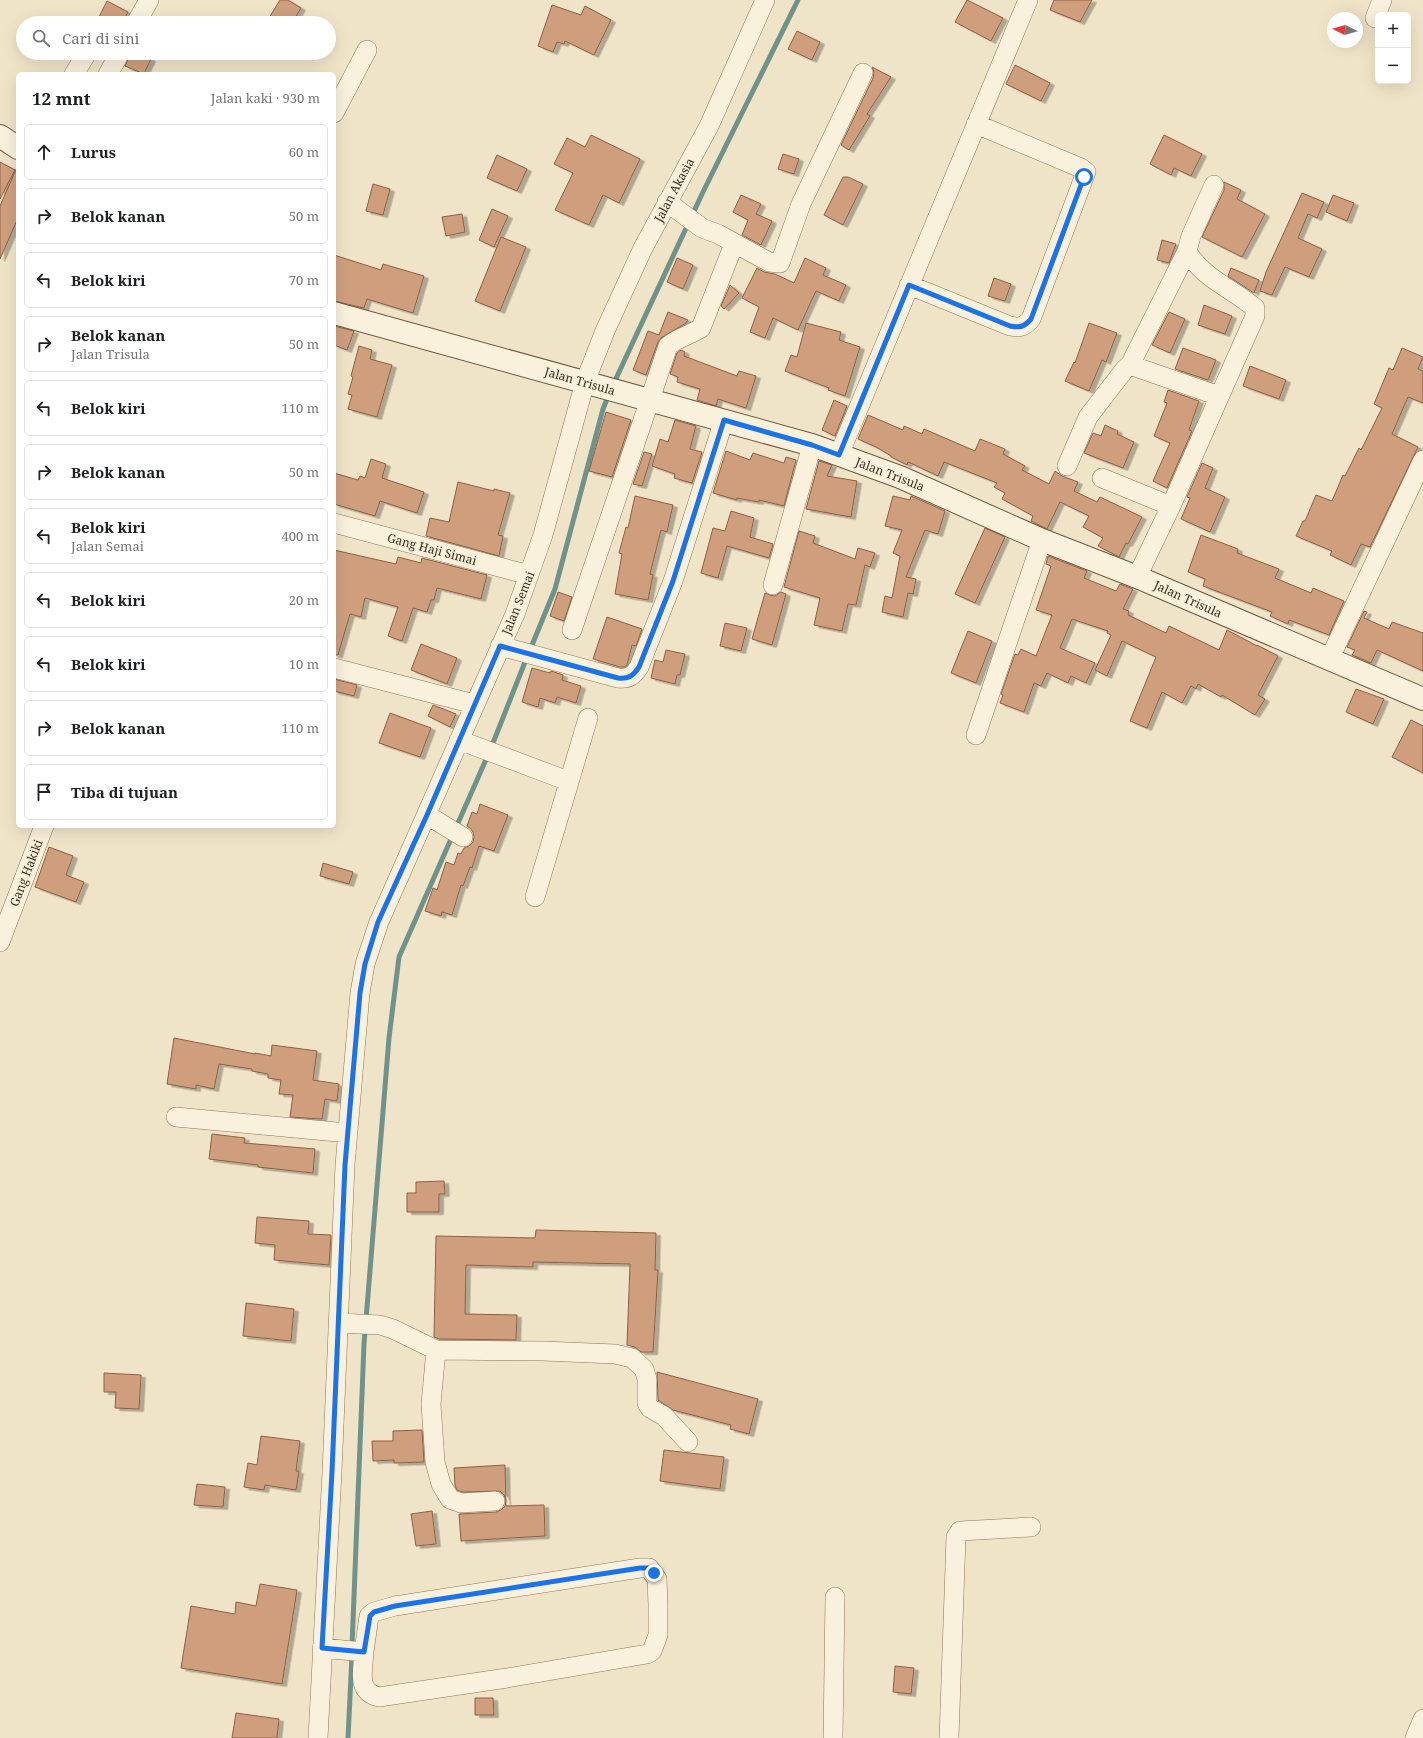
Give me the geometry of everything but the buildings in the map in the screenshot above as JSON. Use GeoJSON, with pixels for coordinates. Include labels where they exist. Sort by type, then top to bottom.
{"type":"FeatureCollection","features":[{"type":"Feature","properties":{"kind":"street"},"geometry":{"type":"LineString","coordinates":[[140,16],[148,0]]}},
{"type":"Feature","properties":{"kind":"street","name":"Jalan Akasia"},"geometry":{"type":"LineString","coordinates":[[588,383],[605,331],[639,255],[669,203],[709,126],[765,0]]}},
{"type":"Feature","properties":{"kind":"street"},"geometry":{"type":"LineString","coordinates":[[839,455],[1028,0]]}},
{"type":"Feature","properties":{"kind":"street"},"geometry":{"type":"LineString","coordinates":[[1377,12],[1382,0]]}},
{"type":"Feature","properties":{"kind":"street"},"geometry":{"type":"LineString","coordinates":[[336,108],[367,50]]}},
{"type":"Feature","properties":{"kind":"street"},"geometry":{"type":"LineString","coordinates":[[75,72],[83,60]]}},
{"type":"Feature","properties":{"kind":"street"},"geometry":{"type":"LineString","coordinates":[[109,72],[116,60]]}},
{"type":"Feature","properties":{"kind":"street"},"geometry":{"type":"LineString","coordinates":[[669,203],[695,222],[734,244],[769,262],[780,263],[802,204],[863,73]]}},
{"type":"Feature","properties":{"kind":"street"},"geometry":{"type":"LineString","coordinates":[[909,285],[1010,326],[1020,328],[1031,319],[1086,172],[1081,168],[976,124]]}},
{"type":"Feature","properties":{"kind":"street"},"geometry":{"type":"LineString","coordinates":[[0,136],[16,147]]}},
{"type":"Feature","properties":{"kind":"street"},"geometry":{"type":"LineString","coordinates":[[1067,466],[1088,417],[1125,369],[1130,365],[1187,251],[1191,236],[1214,186]]}},
{"type":"Feature","properties":{"kind":"street"},"geometry":{"type":"LineString","coordinates":[[572,630],[668,346],[674,341],[692,334],[701,328],[734,244]]}},
{"type":"Feature","properties":{"kind":"street"},"geometry":{"type":"LineString","coordinates":[[1137,577],[1171,506],[1218,396],[1255,316],[1255,308],[1203,271],[1193,262],[1187,251]]}},
{"type":"Feature","properties":{"kind":"street","name":"Jalan Trisula"},"geometry":{"type":"LineString","coordinates":[[336,314],[812,445],[900,477],[1042,540],[1137,577],[1423,699]]}},
{"type":"Feature","properties":{"kind":"street"},"geometry":{"type":"LineString","coordinates":[[1130,365],[1218,396]]}},
{"type":"Feature","properties":{"kind":"street","name":"Jalan Semai"},"geometry":{"type":"LineString","coordinates":[[318,1738],[327,1649],[341,1323],[345,1165],[356,1029],[365,964],[378,922],[444,825],[459,740],[474,704],[507,647],[515,614],[543,535],[588,383]]}},
{"type":"Feature","properties":{"kind":"street"},"geometry":{"type":"LineString","coordinates":[[507,647],[544,659],[618,678],[627,679],[633,676],[639,667],[673,581],[724,420]]}},
{"type":"Feature","properties":{"kind":"street"},"geometry":{"type":"LineString","coordinates":[[773,585],[812,445]]}},
{"type":"Feature","properties":{"kind":"street"},"geometry":{"type":"LineString","coordinates":[[1329,660],[1423,460]]}},
{"type":"Feature","properties":{"kind":"street"},"geometry":{"type":"LineString","coordinates":[[1102,478],[1171,506]]}},
{"type":"Feature","properties":{"kind":"street","name":"Gang Haji Simai"},"geometry":{"type":"LineString","coordinates":[[336,524],[529,575]]}},
{"type":"Feature","properties":{"kind":"street"},"geometry":{"type":"LineString","coordinates":[[976,735],[1042,540]]}},
{"type":"Feature","properties":{"kind":"street"},"geometry":{"type":"LineString","coordinates":[[336,669],[474,704]]}},
{"type":"Feature","properties":{"kind":"street"},"geometry":{"type":"LineString","coordinates":[[534,897],[588,718]]}},
{"type":"Feature","properties":{"kind":"street"},"geometry":{"type":"LineString","coordinates":[[459,740],[568,781]]}},
{"type":"Feature","properties":{"kind":"street","name":"Gang Hakiki"},"geometry":{"type":"LineString","coordinates":[[0,942],[43,828]]}},
{"type":"Feature","properties":{"kind":"street"},"geometry":{"type":"LineString","coordinates":[[176,1117],[348,1133]]}},
{"type":"Feature","properties":{"kind":"street"},"geometry":{"type":"LineString","coordinates":[[341,1323],[380,1325],[393,1329],[436,1350],[550,1351],[615,1354],[632,1358],[644,1370],[647,1379],[647,1403],[650,1408],[664,1416],[688,1442]]}},
{"type":"Feature","properties":{"kind":"street"},"geometry":{"type":"LineString","coordinates":[[436,1350],[432,1404],[436,1462],[442,1484],[450,1499],[461,1503],[495,1501]]}},
{"type":"Feature","properties":{"kind":"street"},"geometry":{"type":"LineString","coordinates":[[949,1738],[956,1537],[960,1531],[1031,1527]]}},
{"type":"Feature","properties":{"kind":"street"},"geometry":{"type":"LineString","coordinates":[[640,1568],[649,1568],[657,1579],[658,1635],[652,1651],[647,1654],[507,1678],[379,1697],[370,1695],[365,1690],[359,1651],[370,1616],[374,1612],[384,1609],[640,1568]]}},
{"type":"Feature","properties":{"kind":"street"},"geometry":{"type":"LineString","coordinates":[[833,1738],[835,1597]]}},
{"type":"Feature","properties":{"kind":"street"},"geometry":{"type":"LineString","coordinates":[[327,1649],[359,1651]]}},
{"type":"Feature","properties":{"kind":"street"},"geometry":{"type":"LineString","coordinates":[[1415,1738],[1423,1719]]}},
{"type":"Feature","properties":{"kind":"waterway"},"geometry":{"type":"LineString","coordinates":[[613,385],[702,194],[798,0]]}},
{"type":"Feature","properties":{"kind":"waterway"},"geometry":{"type":"LineString","coordinates":[[530,650],[555,589],[603,409],[609,394]]}},
{"type":"Feature","properties":{"kind":"waterway"},"geometry":{"type":"LineString","coordinates":[[491,748],[527,657]]}},
{"type":"Feature","properties":{"kind":"waterway"},"geometry":{"type":"LineString","coordinates":[[352,1647],[364,1344],[389,1038],[399,957],[488,755]]}},
{"type":"Feature","properties":{"kind":"waterway"},"geometry":{"type":"LineString","coordinates":[[348,1738],[352,1655]]}},
{"type":"Feature","properties":{"kind":"route"},"geometry":{"type":"LineString","coordinates":[[654,1573],[649,1568],[640,1568],[461,1597],[395,1606],[374,1612],[370,1616],[367,1624],[364,1652],[322,1648],[332,1472],[345,1165],[360,993],[365,964],[378,922],[458,746],[459,740],[474,704],[500,646],[618,678],[627,679],[633,676],[639,667],[673,581],[724,420],[812,445],[839,455],[857,407],[909,285],[1010,326],[1020,328],[1031,319],[1084,177]]}}]}
